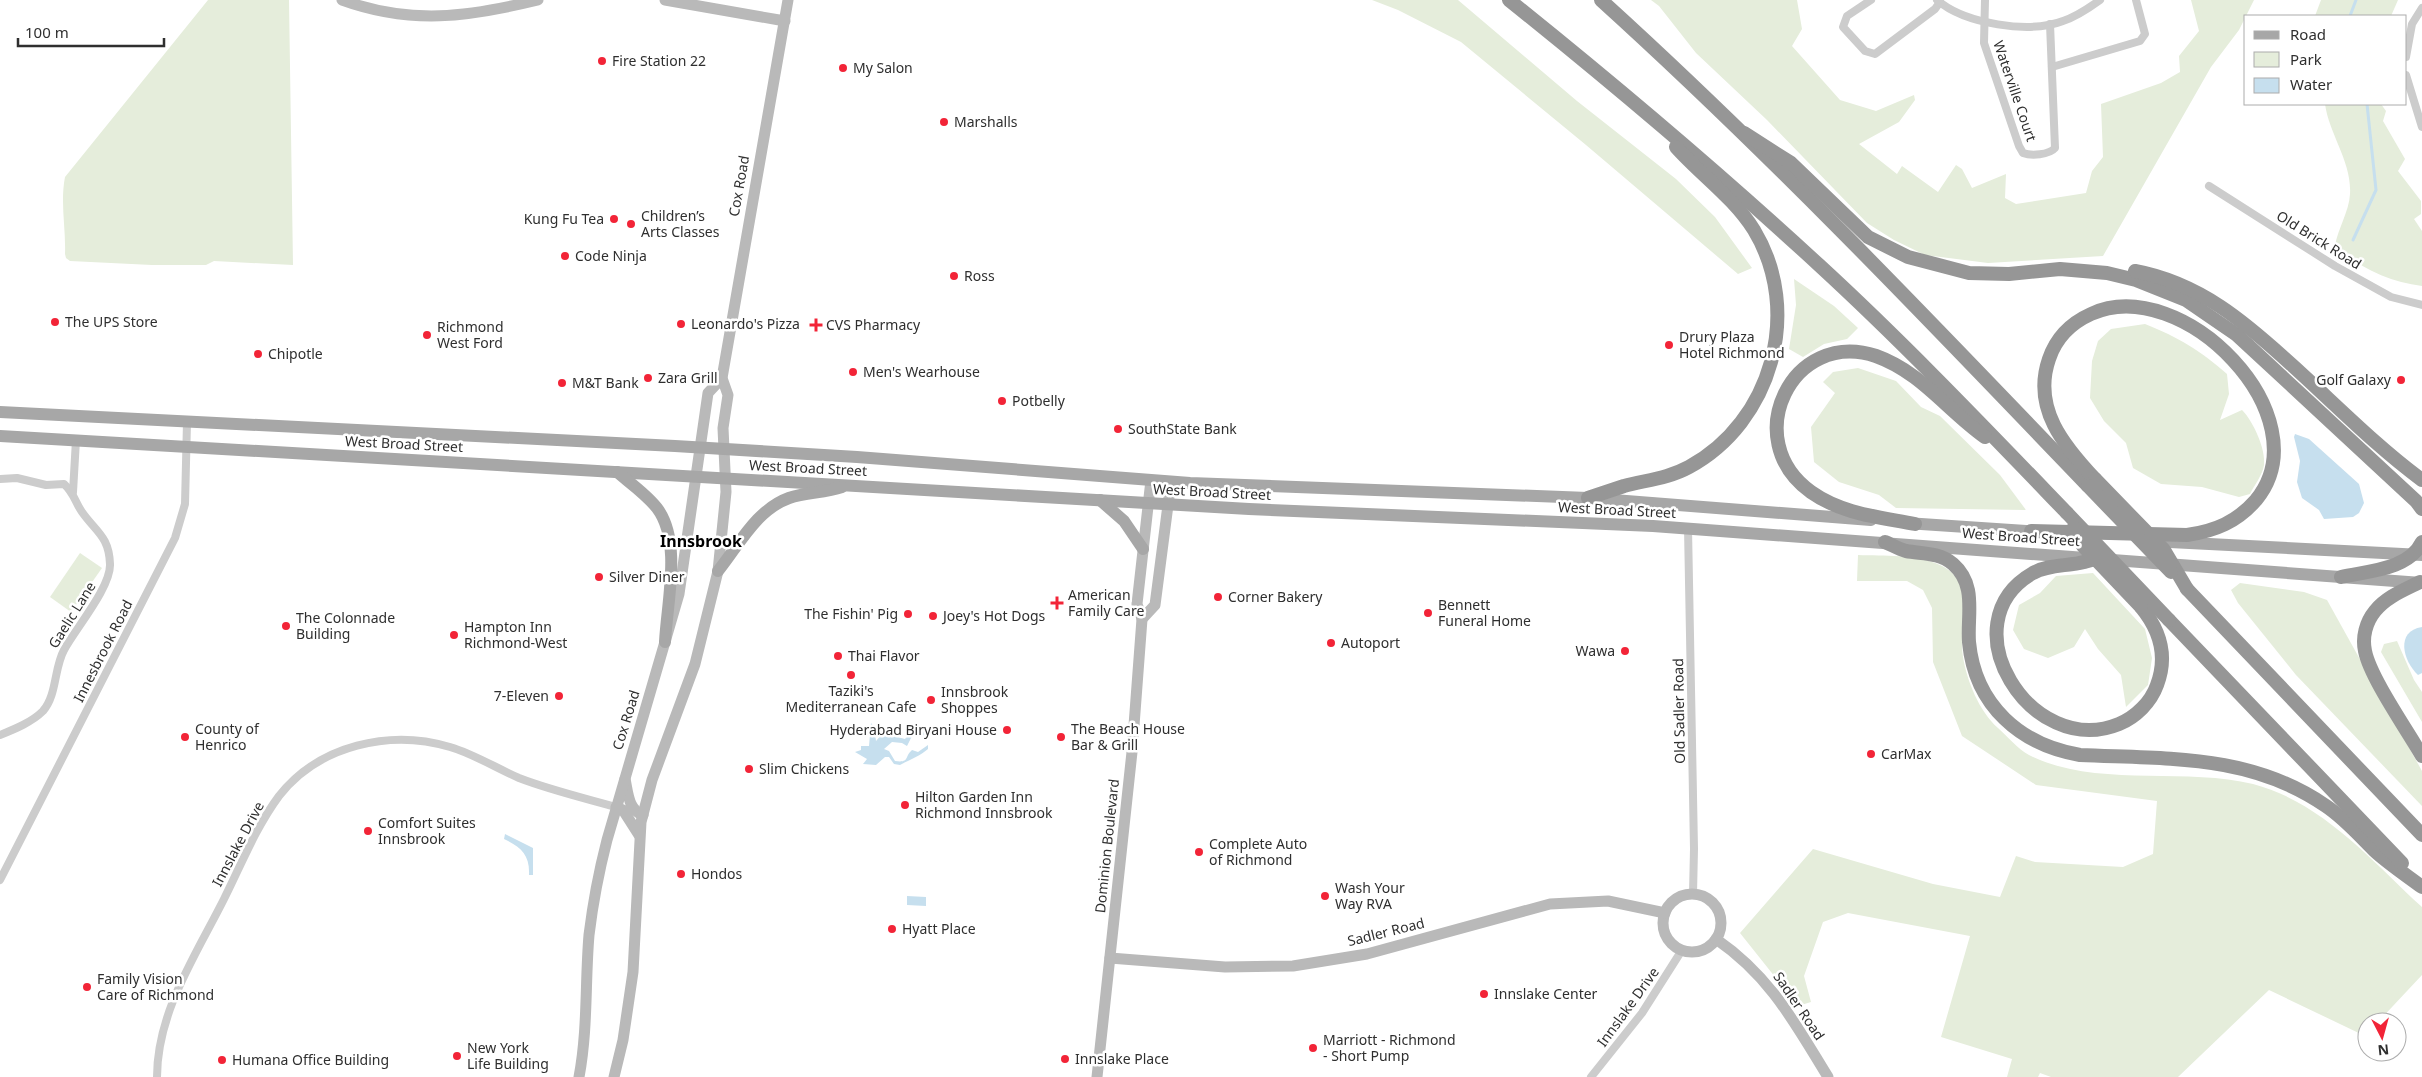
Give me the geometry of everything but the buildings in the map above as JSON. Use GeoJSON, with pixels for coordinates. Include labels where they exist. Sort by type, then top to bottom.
{"type":"FeatureCollection","features":[{"type":"Feature","properties":{"kind":"highway"},"geometry":{"type":"LineString","coordinates":[[1509,0],[1633,101],[1820,266],[1917,360],[2067,513],[2422,886]]}},
{"type":"Feature","properties":{"kind":"highway"},"geometry":{"type":"LineString","coordinates":[[1601,0],[1744,133],[2092,482],[2187,589],[2422,835]]}},
{"type":"Feature","properties":{"kind":"highway"},"geometry":{"type":"LineString","coordinates":[[1588,498],[1625,486],[1669,476],[1692,466],[1717,448],[1737,428],[1762,389],[1770,368],[1777,338],[1778,301],[1772,272],[1753,229],[1738,208],[1691,165],[1633,101]]}},
{"type":"Feature","properties":{"kind":"highway"},"geometry":{"type":"LineString","coordinates":[[1744,133],[1791,164],[1861,231],[1899,254],[1934,266],[1969,273],[2009,274],[2060,268],[2109,267],[2140,272],[2180,285],[2220,305],[2250,327],[2390,456],[2422,480]]}},
{"type":"Feature","properties":{"kind":"highway"},"geometry":{"type":"LineString","coordinates":[[2060,268],[2107,273],[2136,280],[2170,292],[2202,309],[2251,348],[2416,501],[2422,510]]}},
{"type":"Feature","properties":{"kind":"highway"},"geometry":{"type":"LineString","coordinates":[[2031,531],[2187,535],[2210,530],[2231,522],[2249,508],[2259,495],[2271,471],[2274,449],[2258,396],[2242,370],[2218,345],[2196,329],[2171,316],[2145,308],[2122,306],[2109,308],[2085,317],[2064,332],[2046,366],[2044,393],[2048,411],[2058,435],[2092,482]]}},
{"type":"Feature","properties":{"kind":"highway"},"geometry":{"type":"LineString","coordinates":[[1915,524],[1853,512],[1834,505],[1803,486],[1789,471],[1777,443],[1778,413],[1786,390],[1808,366],[1829,356],[1842,353],[1865,354],[1894,364],[1918,378],[1967,424],[2014,458]]}},
{"type":"Feature","properties":{"kind":"highway"},"geometry":{"type":"LineString","coordinates":[[2067,513],[2083,546],[2141,607],[2150,618],[2160,638],[2162,665],[2153,694],[2144,706],[2131,717],[2105,729],[2076,729],[2043,716],[2018,694],[2002,664],[1997,637],[1999,617],[2009,595],[2028,576],[2042,569],[2074,564],[2099,558]]}},
{"type":"Feature","properties":{"kind":"highway"},"geometry":{"type":"LineString","coordinates":[[1885,542],[1905,551],[1945,558],[1959,570],[1969,590],[1969,642],[1979,682],[2002,717],[2020,733],[2034,741],[2060,751],[2080,755],[2217,762],[2279,780],[2309,795],[2339,816],[2376,851],[2422,886]]}},
{"type":"Feature","properties":{"kind":"highway"},"geometry":{"type":"LineString","coordinates":[[2341,577],[2399,563],[2418,555],[2422,542]]}},
{"type":"Feature","properties":{"kind":"highway"},"geometry":{"type":"LineString","coordinates":[[2421,582],[2389,599],[2376,609],[2367,623],[2364,644],[2371,668],[2422,756]]}},
{"type":"Feature","properties":{"kind":"main road","name":"West Broad Street"},"geometry":{"type":"LineString","coordinates":[[0,412],[700,447],[1171,482],[1588,498],[2182,544],[2418,555]]}},
{"type":"Feature","properties":{"kind":"main road","name":"West Broad Street"},"geometry":{"type":"LineString","coordinates":[[0,436],[1167,505],[1688,528],[2421,582]]}},
{"type":"Feature","properties":{"kind":"main road"},"geometry":{"type":"LineString","coordinates":[[617,472],[652,502],[663,518],[669,534],[670,565],[665,642]]}},
{"type":"Feature","properties":{"kind":"main road"},"geometry":{"type":"LineString","coordinates":[[718,571],[753,525],[777,504],[792,498],[825,493],[847,485]]}},
{"type":"Feature","properties":{"kind":"main road"},"geometry":{"type":"LineString","coordinates":[[1100,500],[1124,521],[1143,549]]}},
{"type":"Feature","properties":{"kind":"street"},"geometry":{"type":"LineString","coordinates":[[342,0],[391,14],[447,17],[490,12],[538,0]]}},
{"type":"Feature","properties":{"kind":"street"},"geometry":{"type":"LineString","coordinates":[[665,0],[710,6],[785,21]]}},
{"type":"Feature","properties":{"kind":"street","name":"Cox Road"},"geometry":{"type":"LineString","coordinates":[[614,1077],[623,1040],[633,972],[639,835],[643,815],[652,780],[681,706],[697,658],[718,571],[726,478],[723,428],[728,395],[722,378],[788,0]]}},
{"type":"Feature","properties":{"kind":"street"},"geometry":{"type":"LineString","coordinates":[[1871,0],[1847,16],[1844,27],[1865,51],[1875,54],[1935,9],[1939,1],[1955,12],[1984,21],[2026,26],[2063,21],[2100,0]]}},
{"type":"Feature","properties":{"kind":"street","name":"Waterville Court"},"geometry":{"type":"LineString","coordinates":[[1985,0],[1984,43],[2019,146],[2023,153],[2027,154],[2046,153],[2055,148],[2050,24]]}},
{"type":"Feature","properties":{"kind":"street"},"geometry":{"type":"LineString","coordinates":[[2052,67],[2140,41],[2145,34],[2136,0]]}},
{"type":"Feature","properties":{"kind":"street"},"geometry":{"type":"LineString","coordinates":[[2407,52],[2412,24],[2422,8]]}},
{"type":"Feature","properties":{"kind":"street"},"geometry":{"type":"LineString","coordinates":[[2407,79],[2422,127]]}},
{"type":"Feature","properties":{"kind":"street"},"geometry":{"type":"LineString","coordinates":[[2412,99],[2422,100]]}},
{"type":"Feature","properties":{"kind":"street","name":"Old Brick Road"},"geometry":{"type":"LineString","coordinates":[[2208,186],[2342,270],[2391,297],[2422,305]]}},
{"type":"Feature","properties":{"kind":"street","name":"Cox Road"},"geometry":{"type":"LineString","coordinates":[[579,1077],[587,1025],[589,935],[594,896],[616,807],[683,577],[708,394],[722,378]]}},
{"type":"Feature","properties":{"kind":"street","name":"Innesbrook Road"},"geometry":{"type":"LineString","coordinates":[[0,880],[175,538],[183,514],[187,422]]}},
{"type":"Feature","properties":{"kind":"street","name":"Gaelic Lane"},"geometry":{"type":"LineString","coordinates":[[0,735],[33,718],[47,705],[64,650],[106,584],[110,574],[110,559],[105,540],[81,511],[73,492],[76,440]]}},
{"type":"Feature","properties":{"kind":"street"},"geometry":{"type":"LineString","coordinates":[[0,479],[17,478],[46,485],[60,483],[73,492]]}},
{"type":"Feature","properties":{"kind":"street","name":"Dominion Boulevard"},"geometry":{"type":"LineString","coordinates":[[1097,1077],[1132,752],[1142,619],[1137,604],[1152,480]]}},
{"type":"Feature","properties":{"kind":"street"},"geometry":{"type":"LineString","coordinates":[[1142,619],[1155,605],[1171,482]]}},
{"type":"Feature","properties":{"kind":"street","name":"Old Sadler Road"},"geometry":{"type":"LineString","coordinates":[[1688,528],[1694,848],[1692,894]]}},
{"type":"Feature","properties":{"kind":"street","name":"Innslake Drive"},"geometry":{"type":"LineString","coordinates":[[157,1077],[160,1041],[171,1004],[255,837],[281,794],[322,760],[349,748],[382,740],[400,739],[432,742],[467,753],[531,782],[616,807]]}},
{"type":"Feature","properties":{"kind":"street"},"geometry":{"type":"LineString","coordinates":[[625,777],[632,806],[635,812],[643,815]]}},
{"type":"Feature","properties":{"kind":"street"},"geometry":{"type":"LineString","coordinates":[[616,807],[623,810],[639,835]]}},
{"type":"Feature","properties":{"kind":"street"},"geometry":{"type":"LineString","coordinates":[[1692,894],[1704,896],[1717,907],[1722,924],[1716,940],[1704,950],[1693,952],[1682,950],[1673,944],[1666,935],[1663,924],[1665,912],[1676,899],[1692,894]]}},
{"type":"Feature","properties":{"kind":"street","name":"Sadler Road"},"geometry":{"type":"LineString","coordinates":[[1110,958],[1225,967],[1292,966],[1367,954],[1550,904],[1608,901],[1665,912]]}},
{"type":"Feature","properties":{"kind":"street","name":"Sadler Road"},"geometry":{"type":"LineString","coordinates":[[1716,940],[1740,956],[1773,990],[1828,1077]]}},
{"type":"Feature","properties":{"kind":"street","name":"Innslake Drive"},"geometry":{"type":"LineString","coordinates":[[1591,1077],[1642,1013],[1682,950]]}},
{"type":"Feature","properties":{"kind":"green space"},"geometry":{"type":"Polygon","coordinates":[[[208,0],[289,0],[293,265],[214,261],[206,265],[152,265],[70,261],[66,258],[65,254],[63,196],[65,177],[208,0]]]}},
{"type":"Feature","properties":{"kind":"green space"},"geometry":{"type":"Polygon","coordinates":[[[1372,0],[1458,0],[1577,101],[1676,179],[1715,217],[1752,268],[1738,274],[1461,42],[1398,10],[1372,0]]]}},
{"type":"Feature","properties":{"kind":"green space"},"geometry":{"type":"Polygon","coordinates":[[[1651,0],[1797,0],[1802,29],[1792,46],[1840,100],[1876,111],[1914,95],[1915,100],[1899,122],[1859,144],[1897,174],[1902,166],[1938,192],[1956,165],[1962,169],[1972,188],[2006,174],[2005,198],[2016,204],[2086,193],[2092,171],[2103,157],[2101,104],[2161,83],[2180,72],[2179,56],[2199,31],[2191,0],[2254,0],[2246,15],[2244,15],[2244,20],[2239,30],[2211,67],[2103,256],[1988,263],[1925,255],[1894,240],[1867,223],[1767,120],[1696,53],[1659,6],[1651,0]]]}},
{"type":"Feature","properties":{"kind":"green space"},"geometry":{"type":"Polygon","coordinates":[[[2321,0],[2398,0],[2391,15],[2315,15],[2321,0]]]}},
{"type":"Feature","properties":{"kind":"green space"},"geometry":{"type":"Polygon","coordinates":[[[2325,105],[2382,105],[2386,111],[2383,121],[2405,159],[2398,171],[2421,201],[2421,214],[2414,219],[2422,231],[2422,286],[2398,281],[2376,273],[2354,261],[2335,246],[2346,214],[2350,182],[2344,159],[2327,115],[2325,105]]]}},
{"type":"Feature","properties":{"kind":"green space"},"geometry":{"type":"Polygon","coordinates":[[[1794,279],[1834,306],[1858,328],[1847,339],[1824,344],[1803,357],[1789,349],[1796,305],[1794,279]]]}},
{"type":"Feature","properties":{"kind":"green space"},"geometry":{"type":"Polygon","coordinates":[[[2145,324],[2189,345],[2227,374],[2229,394],[2220,420],[2242,410],[2254,428],[2263,451],[2263,469],[2250,494],[2239,497],[2202,487],[2161,484],[2133,468],[2126,443],[2104,421],[2090,398],[2092,361],[2098,341],[2111,329],[2145,324]]]}},
{"type":"Feature","properties":{"kind":"green space"},"geometry":{"type":"Polygon","coordinates":[[[1858,368],[1896,381],[1921,407],[1940,416],[2000,475],[2026,510],[1896,508],[1879,495],[1839,482],[1814,462],[1811,427],[1835,393],[1823,382],[1833,372],[1858,368]]]}},
{"type":"Feature","properties":{"kind":"green space"},"geometry":{"type":"Polygon","coordinates":[[[80,553],[102,568],[71,612],[50,597],[80,553]]]}},
{"type":"Feature","properties":{"kind":"green space"},"geometry":{"type":"Polygon","coordinates":[[[1858,555],[1899,556],[1920,559],[1940,565],[1952,573],[1959,582],[1963,594],[1963,657],[1967,676],[1975,695],[1991,721],[2029,755],[2054,765],[2081,771],[2139,776],[2226,779],[2253,784],[2301,804],[2323,818],[2364,852],[2422,907],[2422,975],[2387,1012],[2357,1012],[2357,1032],[2269,990],[2178,1077],[2051,1077],[2040,1073],[2038,1077],[2007,1077],[2012,1059],[1941,1037],[1970,936],[1848,913],[1823,922],[1804,976],[1811,1002],[1798,1006],[1740,933],[1813,849],[1933,884],[2000,897],[2016,856],[2035,862],[2123,867],[2153,854],[2157,801],[2036,785],[1962,736],[1933,662],[1932,608],[1923,590],[1907,581],[1857,581],[1858,555]]]}},
{"type":"Feature","properties":{"kind":"green space"},"geometry":{"type":"Polygon","coordinates":[[[2093,573],[2145,629],[2152,658],[2148,685],[2126,707],[2121,675],[2098,649],[2085,629],[2074,647],[2048,658],[2024,649],[2013,630],[2019,605],[2040,593],[2056,576],[2093,573]]]}},
{"type":"Feature","properties":{"kind":"green space"},"geometry":{"type":"Polygon","coordinates":[[[2240,583],[2304,592],[2327,600],[2422,771],[2422,806],[2296,675],[2238,603],[2231,590],[2240,583]]]}},
{"type":"Feature","properties":{"kind":"green space"},"geometry":{"type":"Polygon","coordinates":[[[2397,641],[2414,680],[2422,692],[2422,722],[2381,652],[2384,644],[2397,641]]]}},
{"type":"Feature","properties":{"kind":"water"},"geometry":{"type":"Polygon","coordinates":[[[2295,434],[2309,439],[2359,484],[2364,503],[2359,513],[2353,517],[2324,519],[2319,510],[2302,498],[2297,482],[2300,461],[2294,437],[2295,434]]]}},
{"type":"Feature","properties":{"kind":"water"},"geometry":{"type":"Polygon","coordinates":[[[2422,627],[2422,673],[2418,675],[2408,662],[2404,647],[2408,634],[2422,627]]]}},
{"type":"Feature","properties":{"kind":"water"},"geometry":{"type":"Polygon","coordinates":[[[871,723],[874,727],[876,741],[883,733],[905,739],[912,731],[923,730],[927,736],[925,740],[923,733],[914,732],[907,746],[902,743],[892,742],[884,749],[889,751],[895,761],[905,760],[912,750],[918,752],[928,745],[928,749],[900,765],[894,764],[889,757],[885,757],[876,765],[863,764],[867,759],[855,752],[861,750],[861,746],[869,746],[871,723]]]}},
{"type":"Feature","properties":{"kind":"water"},"geometry":{"type":"Polygon","coordinates":[[[505,834],[533,848],[533,875],[529,875],[528,862],[523,852],[504,839],[505,834]]]}},
{"type":"Feature","properties":{"kind":"water"},"geometry":{"type":"Polygon","coordinates":[[[907,896],[926,897],[926,906],[907,905],[907,896]]]}},
{"type":"Feature","properties":{"kind":"waterway"},"geometry":{"type":"LineString","coordinates":[[2350,15],[2356,0]]}},
{"type":"Feature","properties":{"kind":"waterway"},"geometry":{"type":"LineString","coordinates":[[2353,240],[2376,190],[2367,105]]}},
{"type":"Feature","properties":{"kind":"place","name":"Fire Station 22"},"geometry":{"type":"Point","coordinates":[602,61]}},
{"type":"Feature","properties":{"kind":"place","name":"My Salon"},"geometry":{"type":"Point","coordinates":[843,68]}},
{"type":"Feature","properties":{"kind":"place","name":"Marshalls"},"geometry":{"type":"Point","coordinates":[944,122]}},
{"type":"Feature","properties":{"kind":"place","name":"Kung Fu Tea"},"geometry":{"type":"Point","coordinates":[614,219]}},
{"type":"Feature","properties":{"kind":"place","name":"Children’s Arts Classes"},"geometry":{"type":"Point","coordinates":[631,224]}},
{"type":"Feature","properties":{"kind":"place","name":"Code Ninja"},"geometry":{"type":"Point","coordinates":[565,256]}},
{"type":"Feature","properties":{"kind":"place","name":"Ross"},"geometry":{"type":"Point","coordinates":[954,276]}},
{"type":"Feature","properties":{"kind":"place","name":"The UPS Store"},"geometry":{"type":"Point","coordinates":[55,322]}},
{"type":"Feature","properties":{"kind":"place","name":"Leonardo's Pizza"},"geometry":{"type":"Point","coordinates":[681,324]}},
{"type":"Feature","properties":{"kind":"place","name":"CVS Pharmacy"},"geometry":{"type":"Point","coordinates":[816,325]}},
{"type":"Feature","properties":{"kind":"place","name":"Richmond West Ford"},"geometry":{"type":"Point","coordinates":[427,335]}},
{"type":"Feature","properties":{"kind":"place","name":"Drury Plaza Hotel Richmond"},"geometry":{"type":"Point","coordinates":[1669,345]}},
{"type":"Feature","properties":{"kind":"place","name":"Chipotle"},"geometry":{"type":"Point","coordinates":[258,354]}},
{"type":"Feature","properties":{"kind":"place","name":"Men's Wearhouse"},"geometry":{"type":"Point","coordinates":[853,372]}},
{"type":"Feature","properties":{"kind":"place","name":"Zara Grill"},"geometry":{"type":"Point","coordinates":[648,378]}},
{"type":"Feature","properties":{"kind":"place","name":"Golf Galaxy"},"geometry":{"type":"Point","coordinates":[2401,380]}},
{"type":"Feature","properties":{"kind":"place","name":"M&T Bank"},"geometry":{"type":"Point","coordinates":[562,383]}},
{"type":"Feature","properties":{"kind":"place","name":"Potbelly"},"geometry":{"type":"Point","coordinates":[1002,401]}},
{"type":"Feature","properties":{"kind":"place","name":"SouthState Bank"},"geometry":{"type":"Point","coordinates":[1118,429]}},
{"type":"Feature","properties":{"kind":"place","name":"Silver Diner"},"geometry":{"type":"Point","coordinates":[599,577]}},
{"type":"Feature","properties":{"kind":"place","name":"Corner Bakery"},"geometry":{"type":"Point","coordinates":[1218,597]}},
{"type":"Feature","properties":{"kind":"place","name":"American Family Care"},"geometry":{"type":"Point","coordinates":[1057,603]}},
{"type":"Feature","properties":{"kind":"place","name":"Bennett Funeral Home"},"geometry":{"type":"Point","coordinates":[1428,613]}},
{"type":"Feature","properties":{"kind":"place","name":"The Fishin' Pig"},"geometry":{"type":"Point","coordinates":[908,614]}},
{"type":"Feature","properties":{"kind":"place","name":"Joey's Hot Dogs"},"geometry":{"type":"Point","coordinates":[933,616]}},
{"type":"Feature","properties":{"kind":"place","name":"The Colonnade Building"},"geometry":{"type":"Point","coordinates":[286,626]}},
{"type":"Feature","properties":{"kind":"place","name":"Hampton Inn Richmond-West"},"geometry":{"type":"Point","coordinates":[454,635]}},
{"type":"Feature","properties":{"kind":"place","name":"Autoport"},"geometry":{"type":"Point","coordinates":[1331,643]}},
{"type":"Feature","properties":{"kind":"place","name":"Wawa"},"geometry":{"type":"Point","coordinates":[1625,651]}},
{"type":"Feature","properties":{"kind":"place","name":"Thai Flavor"},"geometry":{"type":"Point","coordinates":[838,656]}},
{"type":"Feature","properties":{"kind":"place","name":"Taziki's Mediterranean Cafe"},"geometry":{"type":"Point","coordinates":[851,675]}},
{"type":"Feature","properties":{"kind":"place","name":"7-Eleven"},"geometry":{"type":"Point","coordinates":[559,696]}},
{"type":"Feature","properties":{"kind":"place","name":"Innsbrook Shoppes"},"geometry":{"type":"Point","coordinates":[931,700]}},
{"type":"Feature","properties":{"kind":"place","name":"Hyderabad Biryani House"},"geometry":{"type":"Point","coordinates":[1007,730]}},
{"type":"Feature","properties":{"kind":"place","name":"County of Henrico"},"geometry":{"type":"Point","coordinates":[185,737]}},
{"type":"Feature","properties":{"kind":"place","name":"The Beach House Bar & Grill"},"geometry":{"type":"Point","coordinates":[1061,737]}},
{"type":"Feature","properties":{"kind":"place","name":"CarMax"},"geometry":{"type":"Point","coordinates":[1871,754]}},
{"type":"Feature","properties":{"kind":"place","name":"Slim Chickens"},"geometry":{"type":"Point","coordinates":[749,769]}},
{"type":"Feature","properties":{"kind":"place","name":"Hilton Garden Inn Richmond Innsbrook"},"geometry":{"type":"Point","coordinates":[905,805]}},
{"type":"Feature","properties":{"kind":"place","name":"Comfort Suites Innsbrook"},"geometry":{"type":"Point","coordinates":[368,831]}},
{"type":"Feature","properties":{"kind":"place","name":"Complete Auto of Richmond"},"geometry":{"type":"Point","coordinates":[1199,852]}},
{"type":"Feature","properties":{"kind":"place","name":"Hondos"},"geometry":{"type":"Point","coordinates":[681,874]}},
{"type":"Feature","properties":{"kind":"place","name":"Wash Your Way RVA"},"geometry":{"type":"Point","coordinates":[1325,896]}},
{"type":"Feature","properties":{"kind":"place","name":"Hyatt Place"},"geometry":{"type":"Point","coordinates":[892,929]}},
{"type":"Feature","properties":{"kind":"place","name":"Family Vision Care of Richmond"},"geometry":{"type":"Point","coordinates":[87,987]}},
{"type":"Feature","properties":{"kind":"place","name":"Innslake Center"},"geometry":{"type":"Point","coordinates":[1484,994]}},
{"type":"Feature","properties":{"kind":"place","name":"Marriott - Richmond - Short Pump"},"geometry":{"type":"Point","coordinates":[1313,1048]}},
{"type":"Feature","properties":{"kind":"place","name":"New York Life Building"},"geometry":{"type":"Point","coordinates":[457,1056]}},
{"type":"Feature","properties":{"kind":"place","name":"Innslake Place"},"geometry":{"type":"Point","coordinates":[1065,1059]}},
{"type":"Feature","properties":{"kind":"place","name":"Humana Office Building"},"geometry":{"type":"Point","coordinates":[222,1060]}},
{"type":"Feature","properties":{"kind":"district","name":"Innsbrook"},"geometry":{"type":"Point","coordinates":[701,541]}}]}
